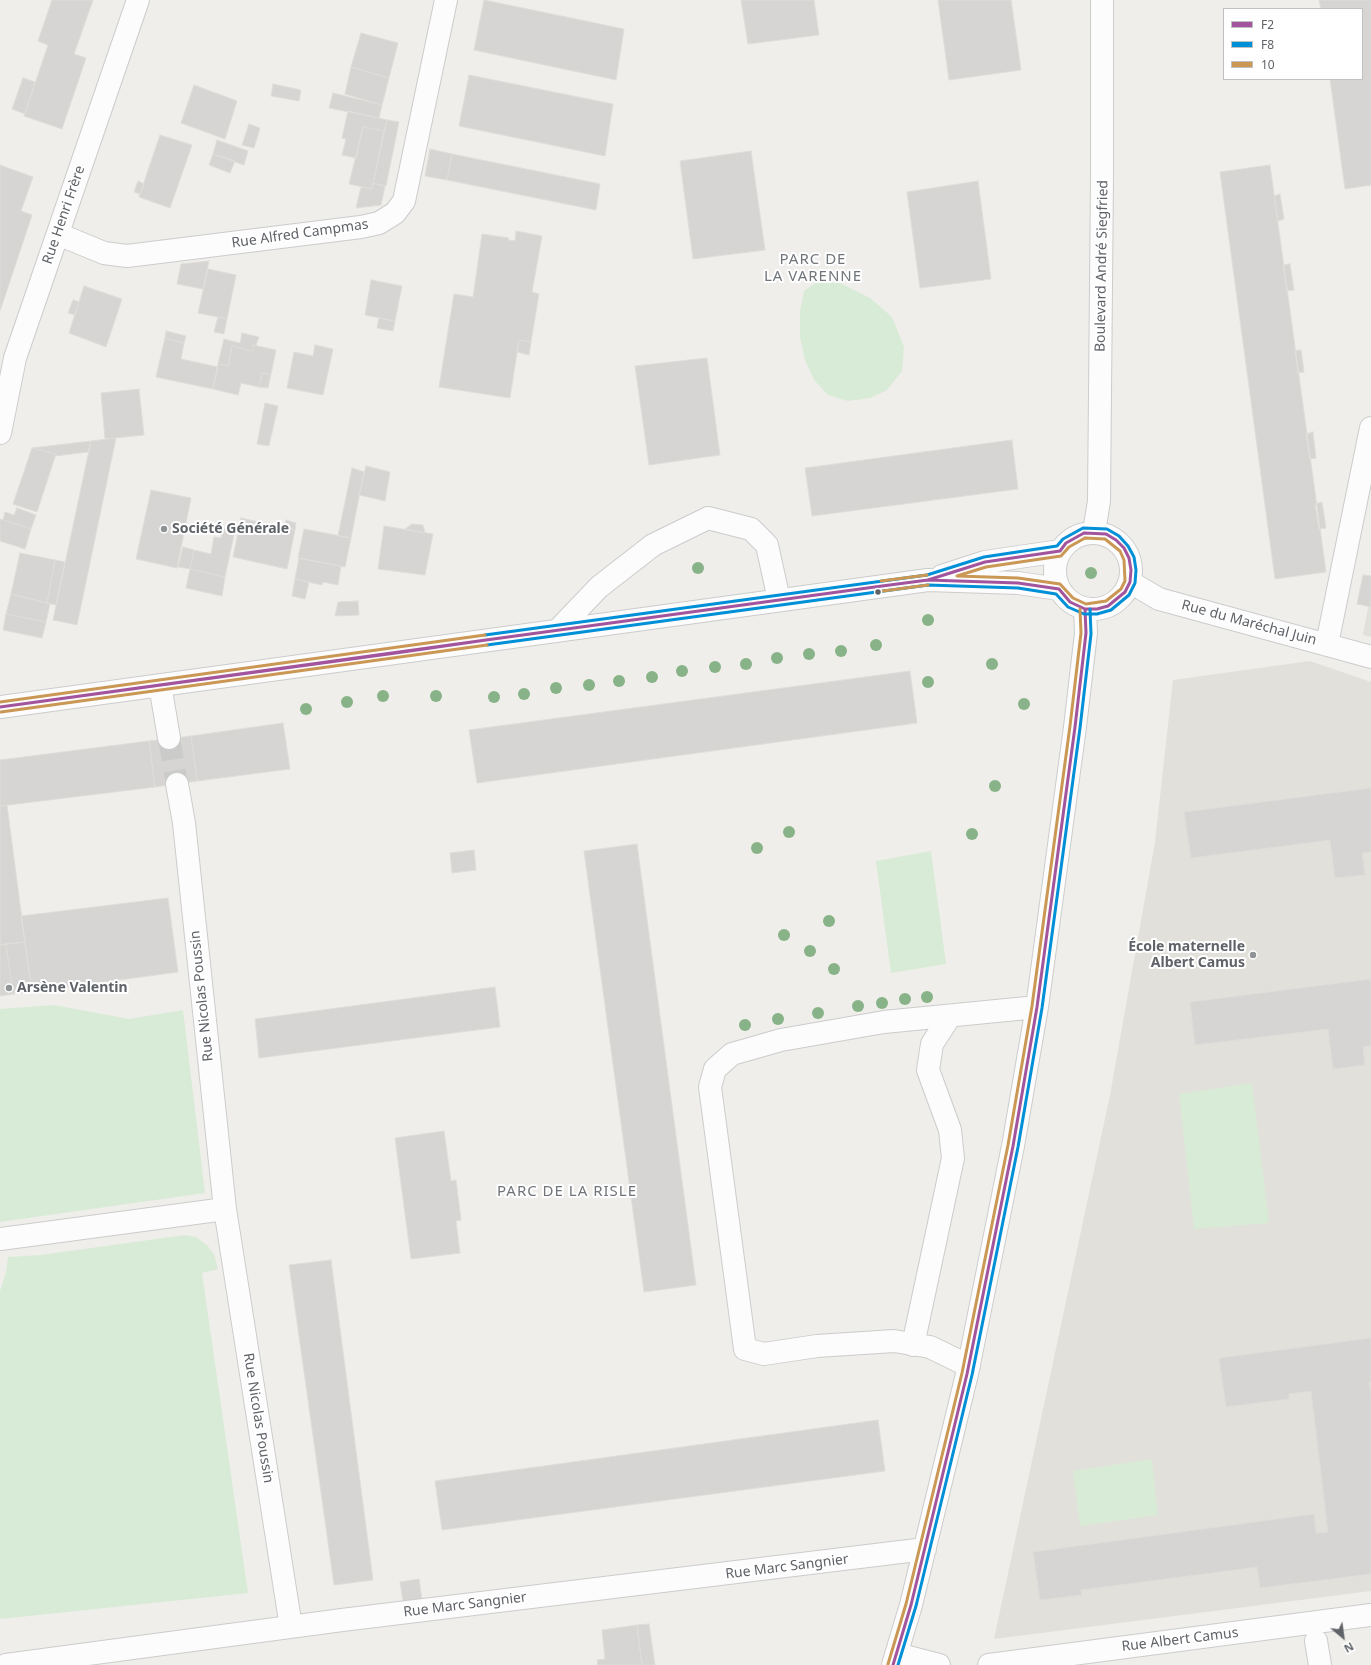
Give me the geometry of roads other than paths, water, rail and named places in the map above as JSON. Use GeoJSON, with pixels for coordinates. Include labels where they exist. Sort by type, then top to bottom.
{"type":"FeatureCollection","features":[{"type":"Feature","properties":{"kind":"street","name":"Rue Henri Frère"},"geometry":{"type":"LineString","coordinates":[[0,433],[15,358],[138,0]]}},
{"type":"Feature","properties":{"kind":"street","name":"Rue Alfred Campmas"},"geometry":{"type":"LineString","coordinates":[[58,234],[104,253],[127,256],[361,227],[379,223],[395,213],[404,201],[446,0]]}},
{"type":"Feature","properties":{"kind":"street","name":"Boulevard André Siegfried"},"geometry":{"type":"LineString","coordinates":[[1094,532],[1099,501],[1102,0]]}},
{"type":"Feature","properties":{"kind":"street"},"geometry":{"type":"LineString","coordinates":[[1327,644],[1371,428]]}},
{"type":"Feature","properties":{"kind":"street"},"geometry":{"type":"LineString","coordinates":[[556,631],[599,587],[653,545],[708,518],[751,529],[767,545],[779,600]]}},
{"type":"Feature","properties":{"kind":"street"},"geometry":{"type":"LineString","coordinates":[[1094,532],[1106,534],[1116,540],[1124,548],[1130,564],[1130,582],[1125,592],[1108,606],[1097,609],[1085,609],[1070,602],[1059,589],[1055,580],[1054,570],[1060,551],[1066,543],[1074,537],[1084,533],[1094,532]]}},
{"type":"Feature","properties":{"kind":"street"},"geometry":{"type":"LineString","coordinates":[[928,580],[985,562],[1060,551]]}},
{"type":"Feature","properties":{"kind":"street"},"geometry":{"type":"LineString","coordinates":[[0,707],[928,580],[1018,583],[1059,589]]}},
{"type":"Feature","properties":{"kind":"street","name":"Rue du Maréchal Juin"},"geometry":{"type":"LineString","coordinates":[[1130,582],[1159,599],[1371,657]]}},
{"type":"Feature","properties":{"kind":"street"},"geometry":{"type":"LineString","coordinates":[[939,1665],[894,1660],[925,1549],[969,1366],[1013,1146],[1037,1007],[1075,727],[1086,633],[1085,609]]}},
{"type":"Feature","properties":{"kind":"street"},"geometry":{"type":"LineString","coordinates":[[160,685],[169,738]]}},
{"type":"Feature","properties":{"kind":"street","name":"Rue Nicolas Poussin"},"geometry":{"type":"LineString","coordinates":[[177,784],[184,823],[224,1209],[291,1626]]}},
{"type":"Feature","properties":{"kind":"street"},"geometry":{"type":"LineString","coordinates":[[969,1366],[930,1347],[894,1341],[825,1346],[764,1354],[745,1349],[710,1088],[715,1069],[732,1054],[780,1040],[871,1024],[1037,1007]]}},
{"type":"Feature","properties":{"kind":"street"},"geometry":{"type":"LineString","coordinates":[[913,1345],[953,1158],[950,1130],[928,1070],[932,1044],[950,1016]]}},
{"type":"Feature","properties":{"kind":"street"},"geometry":{"type":"LineString","coordinates":[[0,1238],[224,1209]]}},
{"type":"Feature","properties":{"kind":"street","name":"Rue Marc Sangnier"},"geometry":{"type":"LineString","coordinates":[[6,1665],[42,1663],[291,1626],[925,1549]]}},
{"type":"Feature","properties":{"kind":"street","name":"Rue Albert Camus"},"geometry":{"type":"LineString","coordinates":[[989,1665],[1122,1656],[1371,1615]]}},
{"type":"Feature","properties":{"kind":"street"},"geometry":{"type":"LineString","coordinates":[[1316,1641],[1320,1665]]}},
{"type":"Feature","properties":{"kind":"tunnel"},"geometry":{"type":"LineString","coordinates":[[169,738],[177,784]]}},
{"type":"Feature","properties":{"kind":"place","name":"Société Générale"},"geometry":{"type":"Point","coordinates":[164,529]}},
{"type":"Feature","properties":{"kind":"place","name":"École maternelle Albert Camus"},"geometry":{"type":"Point","coordinates":[1253,955]}},
{"type":"Feature","properties":{"kind":"place","name":"Arsène Valentin"},"geometry":{"type":"Point","coordinates":[9,988]}},
{"type":"Feature","properties":{"kind":"district","name":"PARC DE LA VARENNE"},"geometry":{"type":"Point","coordinates":[813,268]}},
{"type":"Feature","properties":{"kind":"district","name":"PARC DE LA RISLE"},"geometry":{"type":"Point","coordinates":[567,1192]}}]}
